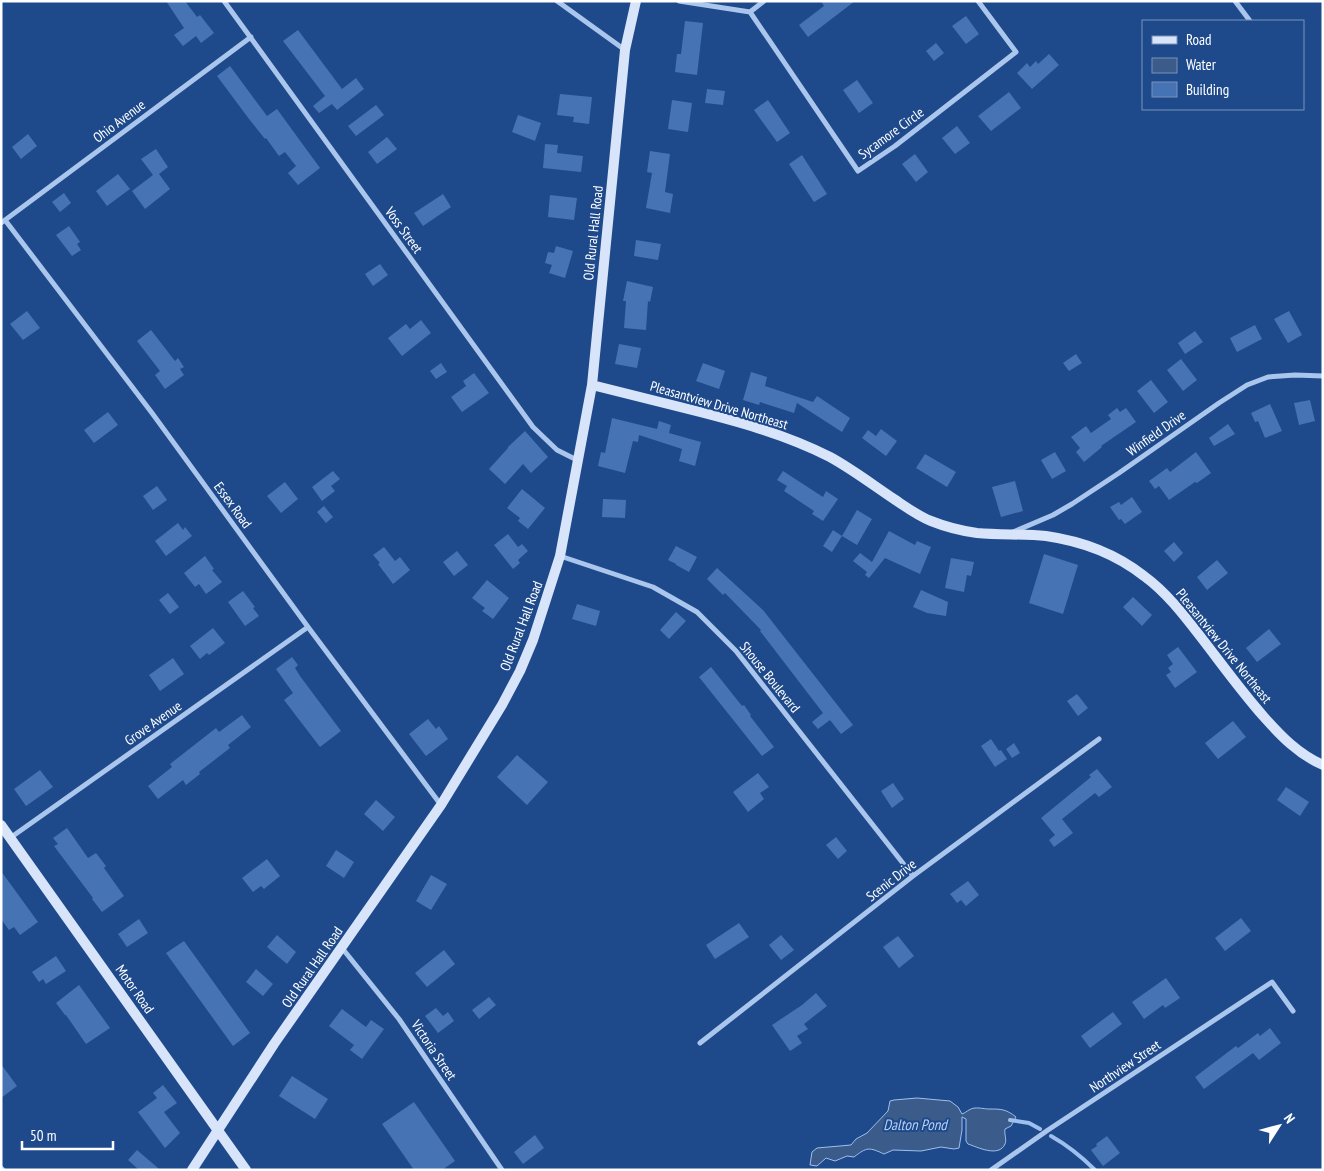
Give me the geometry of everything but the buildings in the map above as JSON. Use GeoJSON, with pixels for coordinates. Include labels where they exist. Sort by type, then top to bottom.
{"type":"FeatureCollection","features":[{"type":"Feature","properties":{"kind":"main road","name":"Old Rural Hall Road"},"geometry":{"type":"LineString","coordinates":[[192,1170],[274,1044],[441,805],[502,705],[533,640],[560,556],[592,385],[625,50],[636,1]]}},
{"type":"Feature","properties":{"kind":"main road","name":"Pleasantview Drive Northeast"},"geometry":{"type":"LineString","coordinates":[[592,385],[721,417],[800,443],[859,475],[910,510],[950,528],[977,533],[1047,536],[1101,550],[1125,563],[1161,590],[1252,703],[1282,737],[1298,751],[1323,766]]}},
{"type":"Feature","properties":{"kind":"main road","name":"Motor Road"},"geometry":{"type":"LineString","coordinates":[[1,825],[246,1170]]}},
{"type":"Feature","properties":{"kind":"street","name":"Voss Street"},"geometry":{"type":"LineString","coordinates":[[224,1],[533,427],[557,450],[578,460]]}},
{"type":"Feature","properties":{"kind":"street"},"geometry":{"type":"LineString","coordinates":[[557,1],[625,50]]}},
{"type":"Feature","properties":{"kind":"street"},"geometry":{"type":"LineString","coordinates":[[679,1],[750,12],[764,1]]}},
{"type":"Feature","properties":{"kind":"street","name":"Sycamore Circle"},"geometry":{"type":"LineString","coordinates":[[750,12],[858,171],[895,146],[1016,52],[978,1]]}},
{"type":"Feature","properties":{"kind":"street"},"geometry":{"type":"LineString","coordinates":[[1235,1],[1249,20]]}},
{"type":"Feature","properties":{"kind":"street","name":"Ohio Avenue"},"geometry":{"type":"LineString","coordinates":[[3,222],[250,37]]}},
{"type":"Feature","properties":{"kind":"street","name":"Essex Road"},"geometry":{"type":"LineString","coordinates":[[3,222],[152,413],[441,805]]}},
{"type":"Feature","properties":{"kind":"street","name":"Winfield Drive"},"geometry":{"type":"LineString","coordinates":[[1008,534],[1053,515],[1072,504],[1247,385],[1268,377],[1295,375],[1323,376]]}},
{"type":"Feature","properties":{"kind":"street","name":"Shouse Boulevard"},"geometry":{"type":"LineString","coordinates":[[560,556],[653,587],[697,612],[736,651],[913,876]]}},
{"type":"Feature","properties":{"kind":"street","name":"Grove Avenue"},"geometry":{"type":"LineString","coordinates":[[10,838],[308,627]]}},
{"type":"Feature","properties":{"kind":"street","name":"Scenic Drive"},"geometry":{"type":"LineString","coordinates":[[700,1043],[913,876],[1099,739]]}},
{"type":"Feature","properties":{"kind":"street","name":"Victoria Street"},"geometry":{"type":"LineString","coordinates":[[342,948],[399,1019],[502,1170]]}},
{"type":"Feature","properties":{"kind":"street","name":"Northview Street"},"geometry":{"type":"LineString","coordinates":[[991,1170],[1048,1130],[1272,982],[1293,1012]]}},
{"type":"Feature","properties":{"kind":"water","name":"Dalton Pond"},"geometry":{"type":"Polygon","coordinates":[[[917,1098],[950,1101],[958,1107],[962,1114],[971,1109],[979,1108],[1003,1110],[1016,1117],[1011,1126],[1005,1129],[1006,1142],[998,1150],[982,1149],[968,1144],[966,1141],[966,1119],[962,1117],[959,1148],[941,1147],[921,1151],[893,1150],[884,1154],[868,1149],[854,1157],[847,1156],[835,1161],[826,1158],[817,1166],[810,1165],[812,1152],[817,1148],[851,1145],[856,1139],[867,1133],[888,1111],[890,1101],[917,1098]]]}},
{"type":"Feature","properties":{"kind":"waterway"},"geometry":{"type":"LineString","coordinates":[[1010,1120],[1029,1123],[1040,1129]]}},
{"type":"Feature","properties":{"kind":"waterway"},"geometry":{"type":"LineString","coordinates":[[1051,1136],[1063,1143],[1095,1170]]}}]}
